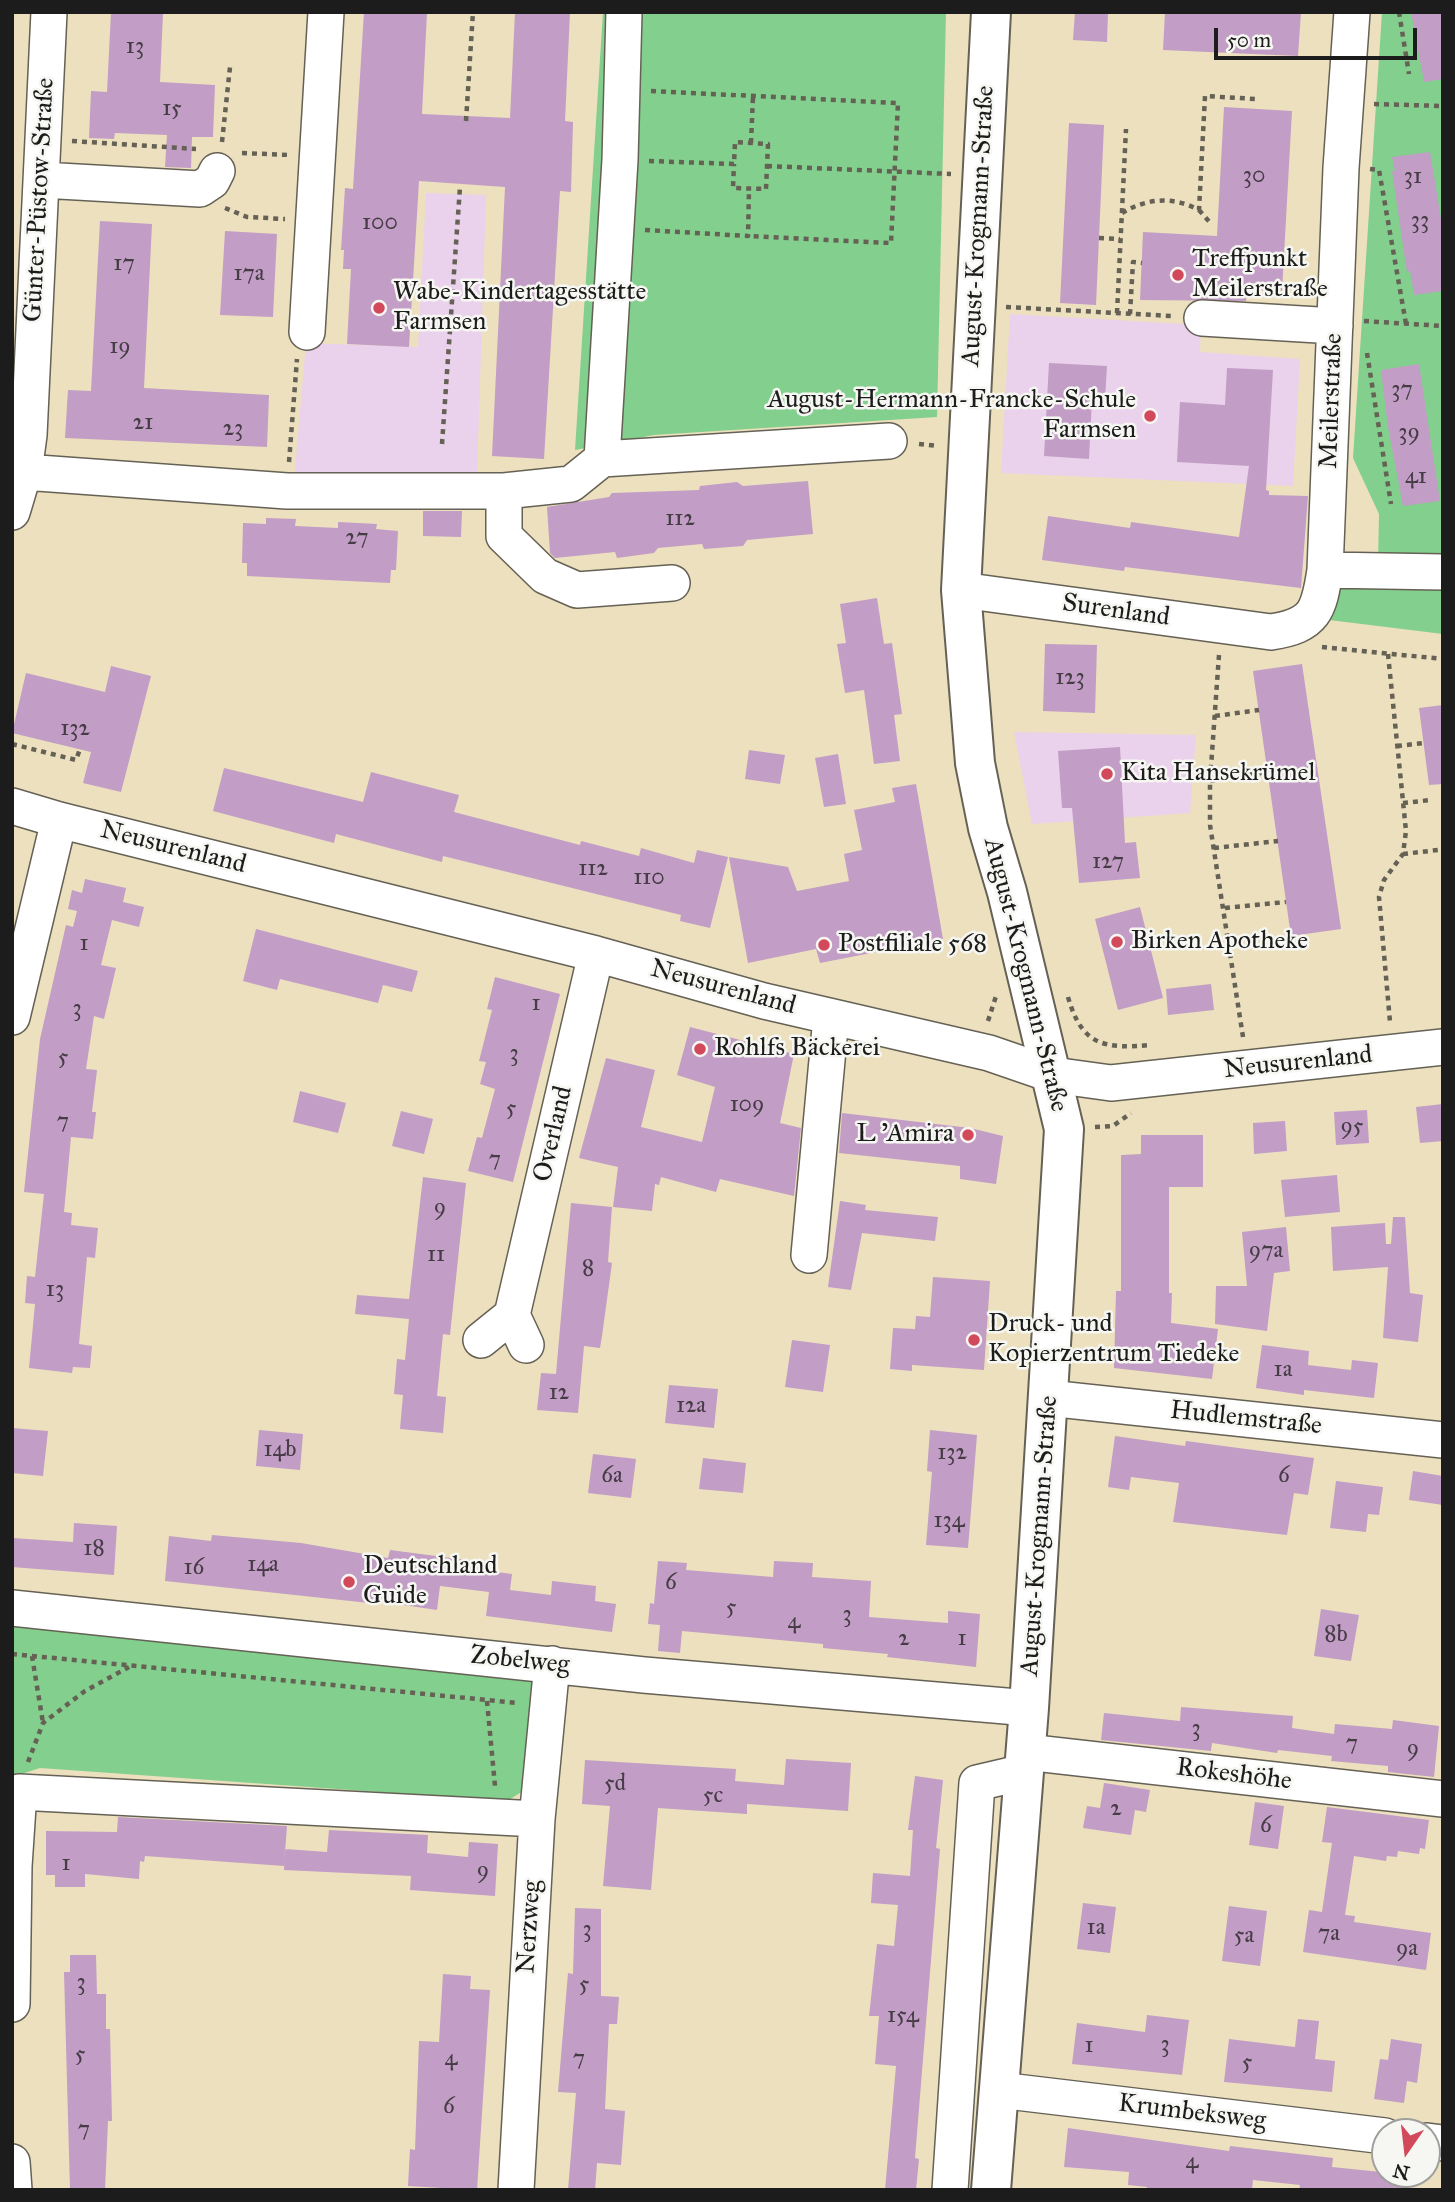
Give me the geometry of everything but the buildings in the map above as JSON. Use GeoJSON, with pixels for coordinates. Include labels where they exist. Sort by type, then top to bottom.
{"type":"FeatureCollection","features":[{"type":"Feature","properties":{"kind":"main road","name":"August-Krogmann-Straße"},"geometry":{"type":"LineString","coordinates":[[990,2190],[1029,1708],[1064,1129],[1007,892],[988,828],[975,763],[961,590],[991,12]]}},
{"type":"Feature","properties":{"kind":"street","name":"Günter-Püstow-Straße"},"geometry":{"type":"LineString","coordinates":[[12,512],[24,472],[29,435],[49,12]]}},
{"type":"Feature","properties":{"kind":"street"},"geometry":{"type":"LineString","coordinates":[[307,332],[326,12]]}},
{"type":"Feature","properties":{"kind":"street"},"geometry":{"type":"LineString","coordinates":[[602,459],[620,160],[624,12]]}},
{"type":"Feature","properties":{"kind":"street","name":"Meilerstraße"},"geometry":{"type":"LineString","coordinates":[[1271,632],[1296,628],[1313,615],[1321,598],[1325,570],[1349,330],[1341,168],[1352,12]]}},
{"type":"Feature","properties":{"kind":"street"},"geometry":{"type":"LineString","coordinates":[[42,180],[200,188],[212,181],[220,156]]}},
{"type":"Feature","properties":{"kind":"street"},"geometry":{"type":"LineString","coordinates":[[1202,318],[1349,330]]}},
{"type":"Feature","properties":{"kind":"street"},"geometry":{"type":"LineString","coordinates":[[24,472],[287,491],[504,491],[571,484],[602,459],[889,441]]}},
{"type":"Feature","properties":{"kind":"street"},"geometry":{"type":"LineString","coordinates":[[504,491],[504,537],[545,576],[577,590],[672,583]]}},
{"type":"Feature","properties":{"kind":"street"},"geometry":{"type":"LineString","coordinates":[[1325,570],[1443,572]]}},
{"type":"Feature","properties":{"kind":"street","name":"Surenland"},"geometry":{"type":"LineString","coordinates":[[961,590],[1271,632]]}},
{"type":"Feature","properties":{"kind":"street","name":"Neusurenland"},"geometry":{"type":"LineString","coordinates":[[12,806],[596,954],[831,1017],[989,1054],[1053,1075],[1111,1083],[1443,1047]]}},
{"type":"Feature","properties":{"kind":"street"},"geometry":{"type":"LineString","coordinates":[[12,1017],[59,820]]}},
{"type":"Feature","properties":{"kind":"street","name":"Overland"},"geometry":{"type":"LineString","coordinates":[[481,1340],[519,1330],[596,954]]}},
{"type":"Feature","properties":{"kind":"street"},"geometry":{"type":"LineString","coordinates":[[809,1255],[831,1017]]}},
{"type":"Feature","properties":{"kind":"street","name":"Hudlemstraße"},"geometry":{"type":"LineString","coordinates":[[1048,1398],[1443,1440]]}},
{"type":"Feature","properties":{"kind":"street","name":"Zobelweg"},"geometry":{"type":"LineString","coordinates":[[12,1608],[552,1664],[1029,1708]]}},
{"type":"Feature","properties":{"kind":"street","name":"Nerzweg"},"geometry":{"type":"LineString","coordinates":[[516,2190],[537,1819],[552,1664]]}},
{"type":"Feature","properties":{"kind":"street","name":"Rokeshöhe"},"geometry":{"type":"LineString","coordinates":[[950,2190],[977,1783],[1025,1762],[1443,1799]]}},
{"type":"Feature","properties":{"kind":"street"},"geometry":{"type":"LineString","coordinates":[[12,2004],[13,1866],[19,1791],[537,1819]]}},
{"type":"Feature","properties":{"kind":"street","name":"Krumbeksweg"},"geometry":{"type":"LineString","coordinates":[[999,2090],[1371,2134]]}},
{"type":"Feature","properties":{"kind":"street"},"geometry":{"type":"LineString","coordinates":[[12,2162],[13,2190]]}},
{"type":"Feature","properties":{"kind":"path"},"geometry":{"type":"LineString","coordinates":[[466,121],[472,12]]}},
{"type":"Feature","properties":{"kind":"path"},"geometry":{"type":"LineString","coordinates":[[1399,12],[1409,74]]}},
{"type":"Feature","properties":{"kind":"path"},"geometry":{"type":"LineString","coordinates":[[220,156],[230,67]]}},
{"type":"Feature","properties":{"kind":"path"},"geometry":{"type":"LineString","coordinates":[[616,229],[891,243],[895,171],[898,103],[623,89]]}},
{"type":"Feature","properties":{"kind":"path"},"geometry":{"type":"LineString","coordinates":[[751,143],[753,96]]}},
{"type":"Feature","properties":{"kind":"path"},"geometry":{"type":"LineString","coordinates":[[1199,210],[1205,96],[1256,99]]}},
{"type":"Feature","properties":{"kind":"path"},"geometry":{"type":"LineString","coordinates":[[1346,104],[1443,106]]}},
{"type":"Feature","properties":{"kind":"path"},"geometry":{"type":"LineString","coordinates":[[1117,313],[1126,128]]}},
{"type":"Feature","properties":{"kind":"path"},"geometry":{"type":"LineString","coordinates":[[44,139],[220,156],[297,155]]}},
{"type":"Feature","properties":{"kind":"path"},"geometry":{"type":"LineString","coordinates":[[734,142],[768,144],[766,190],[733,188],[734,164],[734,142]]}},
{"type":"Feature","properties":{"kind":"path"},"geometry":{"type":"LineString","coordinates":[[620,160],[734,164]]}},
{"type":"Feature","properties":{"kind":"path"},"geometry":{"type":"LineString","coordinates":[[767,166],[956,174]]}},
{"type":"Feature","properties":{"kind":"path"},"geometry":{"type":"LineString","coordinates":[[1341,168],[1380,170],[1406,324]]}},
{"type":"Feature","properties":{"kind":"path"},"geometry":{"type":"LineString","coordinates":[[442,444],[460,187]]}},
{"type":"Feature","properties":{"kind":"path"},"geometry":{"type":"LineString","coordinates":[[748,236],[749,189]]}},
{"type":"Feature","properties":{"kind":"path"},"geometry":{"type":"LineString","coordinates":[[1122,213],[1145,202],[1174,201],[1199,210],[1212,225]]}},
{"type":"Feature","properties":{"kind":"path"},"geometry":{"type":"LineString","coordinates":[[222,207],[247,218],[295,220]]}},
{"type":"Feature","properties":{"kind":"path"},"geometry":{"type":"LineString","coordinates":[[1099,238],[1121,239]]}},
{"type":"Feature","properties":{"kind":"path"},"geometry":{"type":"LineString","coordinates":[[1119,261],[1142,263]]}},
{"type":"Feature","properties":{"kind":"path"},"geometry":{"type":"LineString","coordinates":[[1130,314],[1133,262]]}},
{"type":"Feature","properties":{"kind":"path"},"geometry":{"type":"LineString","coordinates":[[1000,319],[1001,307],[1202,318]]}},
{"type":"Feature","properties":{"kind":"path"},"geometry":{"type":"LineString","coordinates":[[1349,330],[1362,321],[1443,326]]}},
{"type":"Feature","properties":{"kind":"path"},"geometry":{"type":"LineString","coordinates":[[1366,348],[1391,505]]}},
{"type":"Feature","properties":{"kind":"path"},"geometry":{"type":"LineString","coordinates":[[1222,625],[1210,781],[1214,848],[1242,1037]]}},
{"type":"Feature","properties":{"kind":"path"},"geometry":{"type":"LineString","coordinates":[[1320,647],[1443,659]]}},
{"type":"Feature","properties":{"kind":"path"},"geometry":{"type":"LineString","coordinates":[[1388,653],[1406,831],[1403,854],[1384,880],[1379,897],[1390,1023]]}},
{"type":"Feature","properties":{"kind":"path"},"geometry":{"type":"LineString","coordinates":[[1215,716],[1259,710]]}},
{"type":"Feature","properties":{"kind":"path"},"geometry":{"type":"LineString","coordinates":[[1397,746],[1424,743]]}},
{"type":"Feature","properties":{"kind":"path"},"geometry":{"type":"LineString","coordinates":[[12,744],[76,760],[80,749]]}},
{"type":"Feature","properties":{"kind":"path"},"geometry":{"type":"LineString","coordinates":[[1210,781],[1267,772]]}},
{"type":"Feature","properties":{"kind":"path"},"geometry":{"type":"LineString","coordinates":[[1403,803],[1431,800]]}},
{"type":"Feature","properties":{"kind":"path"},"geometry":{"type":"LineString","coordinates":[[1214,848],[1278,841]]}},
{"type":"Feature","properties":{"kind":"path"},"geometry":{"type":"LineString","coordinates":[[1403,854],[1438,849]]}},
{"type":"Feature","properties":{"kind":"path"},"geometry":{"type":"LineString","coordinates":[[1224,908],[1286,902]]}},
{"type":"Feature","properties":{"kind":"path"},"geometry":{"type":"LineString","coordinates":[[1066,988],[1081,1031],[1108,1045],[1125,1047]]}},
{"type":"Feature","properties":{"kind":"path"},"geometry":{"type":"LineString","coordinates":[[12,1654],[547,1705]]}},
{"type":"Feature","properties":{"kind":"path"},"geometry":{"type":"LineString","coordinates":[[19,1791],[43,1723],[32,1656]]}},
{"type":"Feature","properties":{"kind":"path"},"geometry":{"type":"LineString","coordinates":[[43,1723],[85,1691],[130,1666]]}},
{"type":"Feature","properties":{"kind":"path"},"geometry":{"type":"LineString","coordinates":[[486,1700],[491,1720],[498,1818]]}},
{"type":"Feature","properties":{"kind":"shaded area"},"geometry":{"type":"Polygon","coordinates":[[[426,193],[486,195],[477,476],[294,480],[306,343],[418,347],[426,193]]]}},
{"type":"Feature","properties":{"kind":"shaded area","name":"August-Hermann-Francke-Schule Farmsen"},"geometry":{"type":"Polygon","coordinates":[[[1010,314],[1201,325],[1200,352],[1300,359],[1293,486],[1001,473],[1010,314]]]}},
{"type":"Feature","properties":{"kind":"shaded area","name":"Kita Hansekrümel"},"geometry":{"type":"Polygon","coordinates":[[[1014,732],[1196,735],[1190,813],[1032,824],[1014,732]]]}},
{"type":"Feature","properties":{"kind":"green space"},"geometry":{"type":"Polygon","coordinates":[[[603,12],[946,12],[937,417],[654,435],[575,450],[603,12]]]}},
{"type":"Feature","properties":{"kind":"green space"},"geometry":{"type":"Polygon","coordinates":[[[1382,12],[1443,12],[1443,634],[1321,619],[1330,566],[1378,566],[1379,514],[1353,458],[1382,12]]]}},
{"type":"Feature","properties":{"kind":"green space"},"geometry":{"type":"Polygon","coordinates":[[[12,1624],[533,1679],[537,1687],[528,1788],[507,1801],[40,1768],[12,1777],[12,1624]]]}},
{"type":"Feature","properties":{"kind":"place","name":"Treffpunkt Meilerstraße"},"geometry":{"type":"Point","coordinates":[1178,275]}},
{"type":"Feature","properties":{"kind":"place","name":"Wabe-Kindertagesstätte Farmsen"},"geometry":{"type":"Point","coordinates":[379,308]}},
{"type":"Feature","properties":{"kind":"place","name":"August-Hermann-Francke-Schule Farmsen"},"geometry":{"type":"Point","coordinates":[1150,416]}},
{"type":"Feature","properties":{"kind":"place","name":"Kita Hansekrümel"},"geometry":{"type":"Point","coordinates":[1107,774]}},
{"type":"Feature","properties":{"kind":"place","name":"Birken Apotheke"},"geometry":{"type":"Point","coordinates":[1117,942]}},
{"type":"Feature","properties":{"kind":"place","name":"Postfiliale 568"},"geometry":{"type":"Point","coordinates":[824,945]}},
{"type":"Feature","properties":{"kind":"place","name":"Rohlfs Bäckerei"},"geometry":{"type":"Point","coordinates":[700,1049]}},
{"type":"Feature","properties":{"kind":"place","name":"L 'Amira"},"geometry":{"type":"Point","coordinates":[968,1135]}},
{"type":"Feature","properties":{"kind":"place","name":"Druck- und Kopierzentrum Tiedeke"},"geometry":{"type":"Point","coordinates":[974,1340]}},
{"type":"Feature","properties":{"kind":"place","name":"Deutschland Guide"},"geometry":{"type":"Point","coordinates":[349,1582]}}]}
